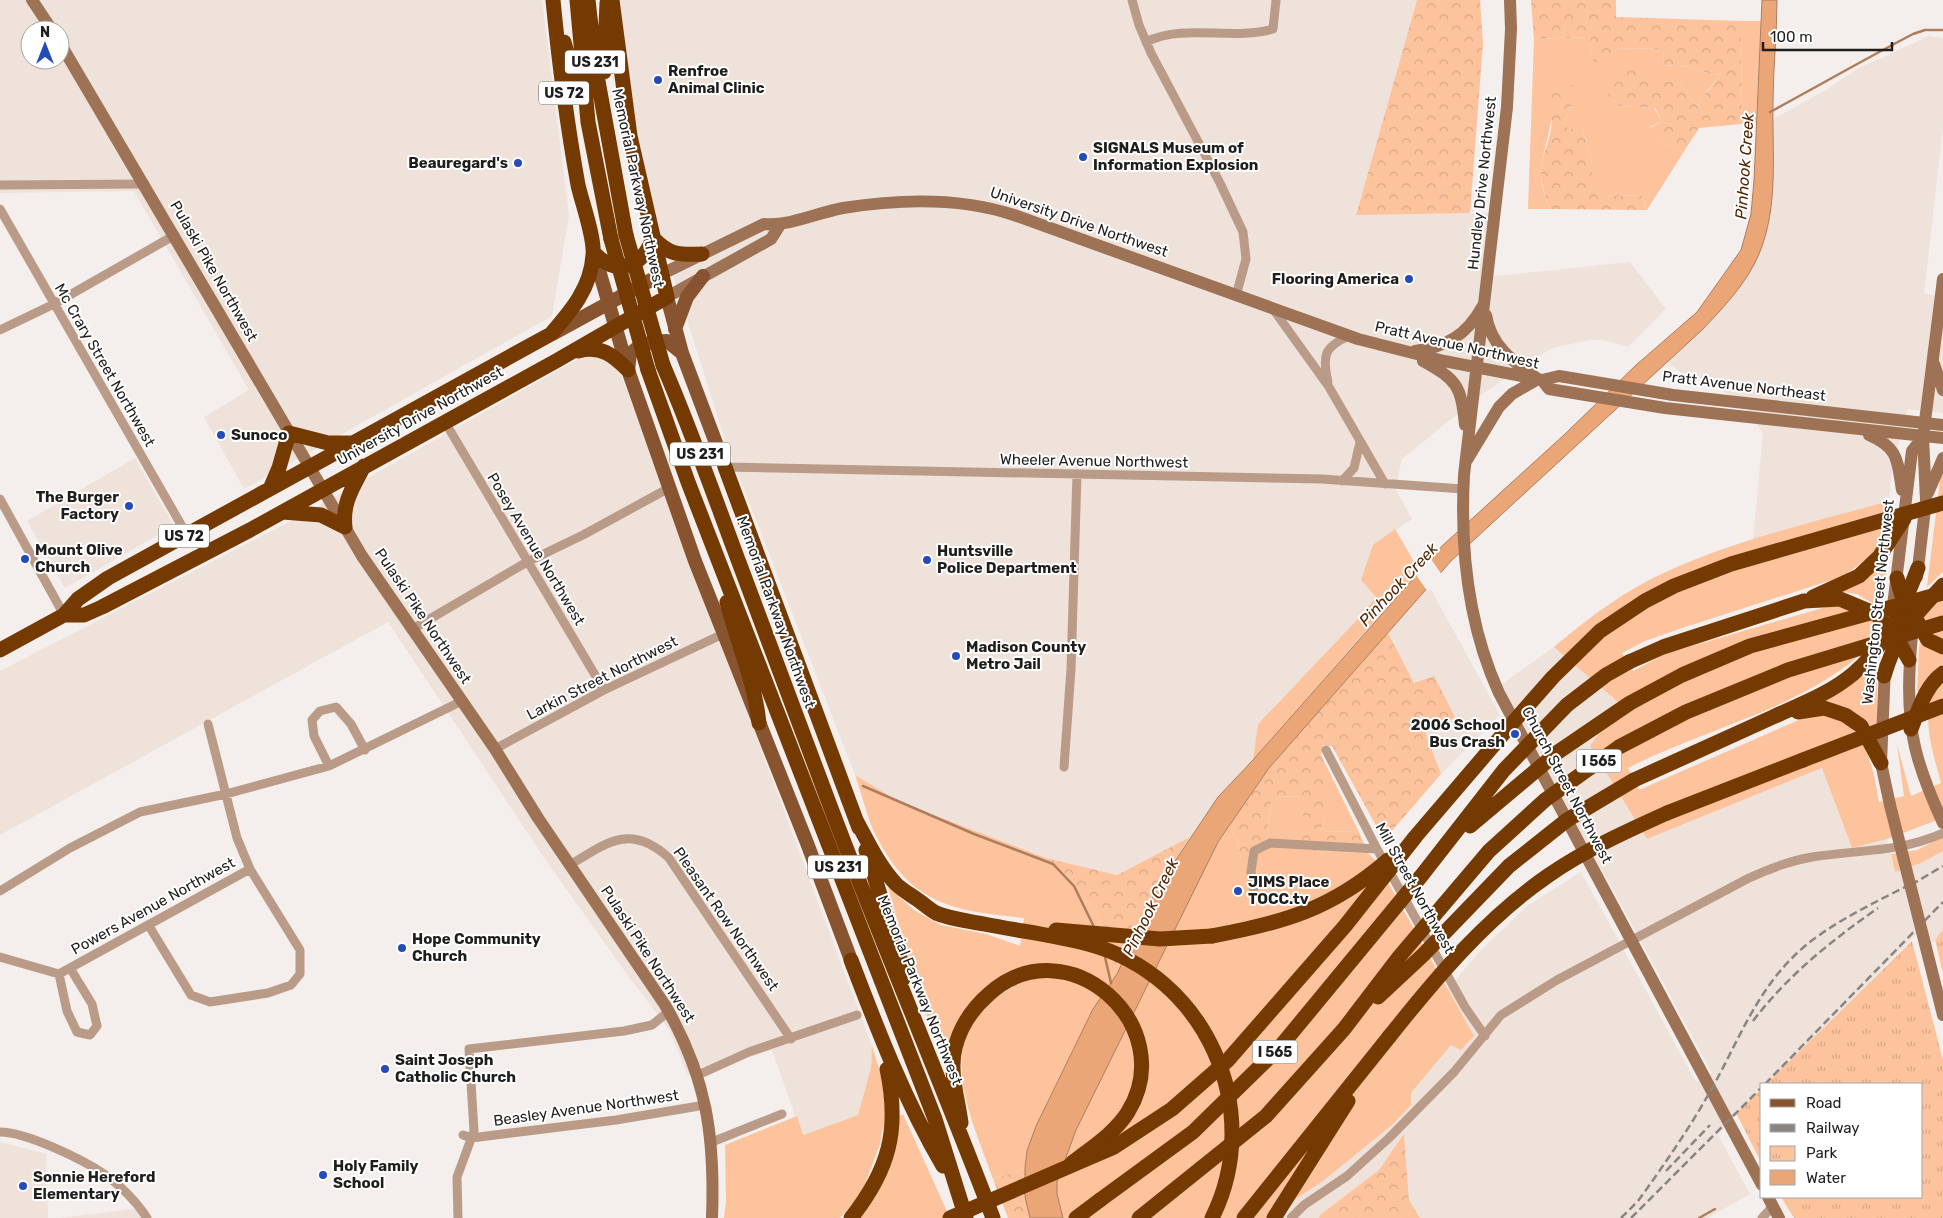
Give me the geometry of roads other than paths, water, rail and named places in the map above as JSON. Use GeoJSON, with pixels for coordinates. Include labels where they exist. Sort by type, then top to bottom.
{"type":"FeatureCollection","features":[{"type":"Feature","properties":{"kind":"highway","name":"US 72"},"geometry":{"type":"LineString","coordinates":[[551,334],[578,300],[591,271],[594,253],[578,185],[554,0]]}},
{"type":"Feature","properties":{"kind":"highway","name":"Memorial Parkway Northwest"},"geometry":{"type":"LineString","coordinates":[[577,0],[588,122],[611,239],[648,370],[714,547],[935,1119],[966,1218]]}},
{"type":"Feature","properties":{"kind":"highway","name":"Memorial Parkway Northwest"},"geometry":{"type":"LineString","coordinates":[[588,0],[593,50],[626,235],[663,365],[691,429],[873,919],[906,995],[943,1095],[964,1139],[993,1218]]}},
{"type":"Feature","properties":{"kind":"highway"},"geometry":{"type":"LineString","coordinates":[[605,124],[604,66],[607,0]]}},
{"type":"Feature","properties":{"kind":"highway"},"geometry":{"type":"LineString","coordinates":[[612,0],[630,136],[667,297]]}},
{"type":"Feature","properties":{"kind":"highway"},"geometry":{"type":"LineString","coordinates":[[555,16],[588,122]]}},
{"type":"Feature","properties":{"kind":"highway"},"geometry":{"type":"LineString","coordinates":[[594,253],[604,263],[611,266],[630,264],[638,261],[648,250],[653,238]]}},
{"type":"Feature","properties":{"kind":"highway"},"geometry":{"type":"LineString","coordinates":[[653,238],[664,250],[676,254],[702,254]]}},
{"type":"Feature","properties":{"kind":"highway","name":"University Drive Northwest"},"geometry":{"type":"LineString","coordinates":[[64,615],[84,615],[102,607],[323,490],[667,297]]}},
{"type":"Feature","properties":{"kind":"highway","name":"University Drive Northwest"},"geometry":{"type":"LineString","coordinates":[[0,650],[64,615],[78,599],[108,578],[551,334]]}},
{"type":"Feature","properties":{"kind":"highway"},"geometry":{"type":"LineString","coordinates":[[570,353],[591,349],[607,351],[628,370]]}},
{"type":"Feature","properties":{"kind":"highway"},"geometry":{"type":"LineString","coordinates":[[270,489],[279,468],[289,433],[328,443],[354,443]]}},
{"type":"Feature","properties":{"kind":"highway"},"geometry":{"type":"LineString","coordinates":[[345,527],[343,513],[348,496],[364,466]]}},
{"type":"Feature","properties":{"kind":"highway"},"geometry":{"type":"LineString","coordinates":[[725,467],[856,820],[898,949],[906,995]]}},
{"type":"Feature","properties":{"kind":"highway"},"geometry":{"type":"LineString","coordinates":[[950,1218],[1114,1147],[1172,1109],[1228,1060],[1346,926],[1416,836],[1553,677],[1600,631],[1626,612],[1674,586],[1731,564],[1943,503]]}},
{"type":"Feature","properties":{"kind":"highway"},"geometry":{"type":"LineString","coordinates":[[282,512],[321,515],[345,527]]}},
{"type":"Feature","properties":{"kind":"highway"},"geometry":{"type":"LineString","coordinates":[[1422,875],[1504,770],[1567,704],[1606,675],[1629,662],[1663,647],[1804,601],[1859,576],[1879,557],[1904,520]]}},
{"type":"Feature","properties":{"kind":"highway"},"geometry":{"type":"LineString","coordinates":[[733,546],[794,654]]}},
{"type":"Feature","properties":{"kind":"highway"},"geometry":{"type":"LineString","coordinates":[[714,547],[735,635],[757,703],[759,723]]}},
{"type":"Feature","properties":{"kind":"highway"},"geometry":{"type":"LineString","coordinates":[[1884,676],[1894,634],[1918,568]]}},
{"type":"Feature","properties":{"kind":"highway"},"geometry":{"type":"LineString","coordinates":[[1897,578],[1901,593],[1928,640],[1943,647]]}},
{"type":"Feature","properties":{"kind":"highway"},"geometry":{"type":"LineString","coordinates":[[1344,1029],[1423,954],[1509,866],[1567,820],[1634,780],[1821,696],[1853,674],[1878,646],[1914,618],[1943,585]]}},
{"type":"Feature","properties":{"kind":"highway","name":"I 565"},"geometry":{"type":"LineString","coordinates":[[1076,1218],[1193,1132],[1273,1053],[1422,875],[1477,818],[1558,752],[1630,703],[1682,675],[1750,646],[1943,593]]}},
{"type":"Feature","properties":{"kind":"highway"},"geometry":{"type":"LineString","coordinates":[[1804,601],[1840,599],[1857,604],[1876,614],[1894,634],[1909,660]]}},
{"type":"Feature","properties":{"kind":"highway","name":"I 565"},"geometry":{"type":"LineString","coordinates":[[1139,1218],[1266,1116],[1344,1029],[1404,951],[1489,851],[1545,800],[1619,746],[1686,712],[1788,670],[1943,623]]}},
{"type":"Feature","properties":{"kind":"highway"},"geometry":{"type":"LineString","coordinates":[[1911,729],[1926,691],[1935,678],[1943,673]]}},
{"type":"Feature","properties":{"kind":"highway"},"geometry":{"type":"LineString","coordinates":[[1244,1218],[1389,1037],[1470,942],[1550,875],[1628,830],[1667,813],[1943,706]]}},
{"type":"Feature","properties":{"kind":"highway"},"geometry":{"type":"LineString","coordinates":[[1775,716],[1824,708],[1845,715],[1862,726],[1881,763]]}},
{"type":"Feature","properties":{"kind":"highway"},"geometry":{"type":"LineString","coordinates":[[856,820],[876,857],[897,884],[936,913],[990,925],[1021,929],[1160,939],[1212,936],[1268,926],[1326,904],[1368,878],[1416,836]]}},
{"type":"Feature","properties":{"kind":"highway"},"geometry":{"type":"LineString","coordinates":[[1021,929],[1088,944],[1130,961],[1168,988],[1199,1023],[1221,1064],[1229,1094],[1233,1125],[1229,1171],[1222,1195],[1212,1218]]}},
{"type":"Feature","properties":{"kind":"highway"},"geometry":{"type":"LineString","coordinates":[[851,960],[881,1038],[918,1124],[956,1190]]}},
{"type":"Feature","properties":{"kind":"highway"},"geometry":{"type":"LineString","coordinates":[[964,1139],[954,1077],[954,1050],[964,1024],[976,1007],[1009,980],[1028,973],[1048,971],[1067,973],[1087,979],[1115,1000],[1128,1018],[1137,1039],[1140,1073],[1136,1095],[1127,1114],[1105,1136],[1062,1170]]}},
{"type":"Feature","properties":{"kind":"highway"},"geometry":{"type":"LineString","coordinates":[[1274,1218],[1389,1037]]}},
{"type":"Feature","properties":{"kind":"highway"},"geometry":{"type":"LineString","coordinates":[[851,1218],[871,1192],[886,1161],[892,1128],[893,1095],[881,1038]]}},
{"type":"Feature","properties":{"kind":"main road"},"geometry":{"type":"LineString","coordinates":[[32,0],[45,20]]}},
{"type":"Feature","properties":{"kind":"main road","name":"Hundley Drive Northwest"},"geometry":{"type":"LineString","coordinates":[[1477,368],[1507,107],[1511,47],[1510,0]]}},
{"type":"Feature","properties":{"kind":"main road","name":"Pulaski Pike Northwest"},"geometry":{"type":"LineString","coordinates":[[70,60],[145,184],[345,527],[411,630],[495,749],[683,1036],[698,1075],[712,1142],[712,1218]]}},
{"type":"Feature","properties":{"kind":"main road","name":"University Drive Northwest"},"geometry":{"type":"LineString","coordinates":[[551,334],[662,274],[764,224],[780,225],[841,208],[899,201],[978,206],[1003,212],[1273,309]]}},
{"type":"Feature","properties":{"kind":"main road","name":"University Drive Northwest"},"geometry":{"type":"LineString","coordinates":[[667,297],[771,239],[780,225]]}},
{"type":"Feature","properties":{"kind":"main road"},"geometry":{"type":"LineString","coordinates":[[594,253],[628,370],[669,488],[723,634],[851,960]]}},
{"type":"Feature","properties":{"kind":"main road"},"geometry":{"type":"LineString","coordinates":[[675,330],[687,297],[703,276]]}},
{"type":"Feature","properties":{"kind":"main road","name":"Washington Street Northwest"},"geometry":{"type":"LineString","coordinates":[[1943,286],[1924,431],[1926,500],[1909,660],[1911,729],[1929,791],[1943,823]]}},
{"type":"Feature","properties":{"kind":"main road","name":"Memorial Parkway Northwest"},"geometry":{"type":"LineString","coordinates":[[667,297],[682,353],[725,467]]}},
{"type":"Feature","properties":{"kind":"main road"},"geometry":{"type":"LineString","coordinates":[[1407,352],[1440,346],[1463,334],[1485,303]]}},
{"type":"Feature","properties":{"kind":"main road"},"geometry":{"type":"LineString","coordinates":[[1465,462],[1499,407],[1512,394],[1540,380],[1510,360],[1499,346],[1492,335],[1485,303]]}},
{"type":"Feature","properties":{"kind":"main road","name":"Pratt Avenue Northwest"},"geometry":{"type":"LineString","coordinates":[[1273,309],[1349,336],[1407,352],[1540,380],[1549,389],[1665,408]]}},
{"type":"Feature","properties":{"kind":"main road"},"geometry":{"type":"LineString","coordinates":[[628,370],[630,354],[644,344],[667,341],[682,353]]}},
{"type":"Feature","properties":{"kind":"main road"},"geometry":{"type":"LineString","coordinates":[[1407,352],[1441,371],[1454,383],[1462,404],[1465,462]]}},
{"type":"Feature","properties":{"kind":"main road"},"geometry":{"type":"LineString","coordinates":[[1933,362],[1943,390]]}},
{"type":"Feature","properties":{"kind":"main road","name":"Church Street Northwest"},"geometry":{"type":"LineString","coordinates":[[1477,368],[1463,489],[1468,592],[1476,634],[1499,693],[1760,1181]]}},
{"type":"Feature","properties":{"kind":"main road","name":"Pratt Avenue Northeast"},"geometry":{"type":"LineString","coordinates":[[1540,380],[1559,376],[1924,431],[1943,438]]}},
{"type":"Feature","properties":{"kind":"main road","name":"Pratt Avenue Northeast"},"geometry":{"type":"LineString","coordinates":[[1665,408],[1857,429],[1924,431],[1943,425]]}},
{"type":"Feature","properties":{"kind":"main road"},"geometry":{"type":"LineString","coordinates":[[1857,429],[1882,441],[1895,454],[1905,500]]}},
{"type":"Feature","properties":{"kind":"main road","name":"Washington Street Northwest"},"geometry":{"type":"LineString","coordinates":[[1894,634],[1897,578],[1912,451],[1924,431]]}},
{"type":"Feature","properties":{"kind":"main road"},"geometry":{"type":"LineString","coordinates":[[1926,500],[1943,458]]}},
{"type":"Feature","properties":{"kind":"main road","name":"Washington Street Northwest"},"geometry":{"type":"LineString","coordinates":[[1884,676],[1881,763],[1943,1015]]}},
{"type":"Feature","properties":{"kind":"main road"},"geometry":{"type":"LineString","coordinates":[[1771,1202],[1780,1218]]}},
{"type":"Feature","properties":{"kind":"street"},"geometry":{"type":"LineString","coordinates":[[1132,0],[1146,42],[1220,182],[1243,232],[1246,259],[1236,296]]}},
{"type":"Feature","properties":{"kind":"street"},"geometry":{"type":"LineString","coordinates":[[1146,42],[1166,34],[1253,33],[1273,29],[1276,0]]}},
{"type":"Feature","properties":{"kind":"street"},"geometry":{"type":"LineString","coordinates":[[0,185],[145,184]]}},
{"type":"Feature","properties":{"kind":"street","name":"Mc Crary Street Northwest"},"geometry":{"type":"LineString","coordinates":[[0,209],[187,535]]}},
{"type":"Feature","properties":{"kind":"street"},"geometry":{"type":"LineString","coordinates":[[0,330],[54,304],[175,235]]}},
{"type":"Feature","properties":{"kind":"street"},"geometry":{"type":"LineString","coordinates":[[1273,309],[1329,387],[1385,484]]}},
{"type":"Feature","properties":{"kind":"street"},"geometry":{"type":"LineString","coordinates":[[1329,387],[1324,361],[1326,351],[1349,336]]}},
{"type":"Feature","properties":{"kind":"street","name":"Posey Avenue Northwest"},"geometry":{"type":"LineString","coordinates":[[445,422],[604,690]]}},
{"type":"Feature","properties":{"kind":"street"},"geometry":{"type":"LineString","coordinates":[[1342,481],[1354,468],[1360,442]]}},
{"type":"Feature","properties":{"kind":"street","name":"Wheeler Avenue Northwest"},"geometry":{"type":"LineString","coordinates":[[725,467],[1342,481],[1463,489]]}},
{"type":"Feature","properties":{"kind":"street"},"geometry":{"type":"LineString","coordinates":[[1064,767],[1071,668],[1077,474]]}},
{"type":"Feature","properties":{"kind":"street"},"geometry":{"type":"LineString","coordinates":[[411,630],[527,562],[583,535],[669,488]]}},
{"type":"Feature","properties":{"kind":"street"},"geometry":{"type":"LineString","coordinates":[[0,499],[64,615]]}},
{"type":"Feature","properties":{"kind":"street","name":"Larkin Street Northwest"},"geometry":{"type":"LineString","coordinates":[[495,749],[604,690],[723,634]]}},
{"type":"Feature","properties":{"kind":"street"},"geometry":{"type":"LineString","coordinates":[[0,891],[70,848],[140,812],[226,794],[329,766],[462,701]]}},
{"type":"Feature","properties":{"kind":"street"},"geometry":{"type":"LineString","coordinates":[[329,766],[314,736],[312,720],[320,710],[336,707],[351,724],[365,750]]}},
{"type":"Feature","properties":{"kind":"street"},"geometry":{"type":"LineString","coordinates":[[149,926],[191,995],[210,1002],[268,993],[291,985],[300,974],[300,950],[250,869],[237,838],[208,724]]}},
{"type":"Feature","properties":{"kind":"street","name":"Mill Street Northwest"},"geometry":{"type":"LineString","coordinates":[[1326,750],[1377,849],[1465,1007],[1485,1036]]}},
{"type":"Feature","properties":{"kind":"street"},"geometry":{"type":"LineString","coordinates":[[1291,1218],[1304,1204],[1347,1176],[1389,1138],[1454,1072],[1501,1015],[1557,980],[1632,942],[1747,879],[1770,869],[1813,857],[1909,845],[1943,833]]}},
{"type":"Feature","properties":{"kind":"street","name":"Pleasant Row Northwest"},"geometry":{"type":"LineString","coordinates":[[570,865],[604,844],[623,838],[638,839],[657,847],[669,858],[791,1039]]}},
{"type":"Feature","properties":{"kind":"street"},"geometry":{"type":"LineString","coordinates":[[1254,893],[1252,872],[1254,851],[1270,843],[1377,849]]}},
{"type":"Feature","properties":{"kind":"street","name":"Powers Avenue Northwest"},"geometry":{"type":"LineString","coordinates":[[70,968],[92,1004],[98,1026],[90,1035],[77,1032],[67,1011],[59,974],[250,869]]}},
{"type":"Feature","properties":{"kind":"street"},"geometry":{"type":"LineString","coordinates":[[0,957],[59,974]]}},
{"type":"Feature","properties":{"kind":"street"},"geometry":{"type":"LineString","coordinates":[[458,1218],[457,1177],[467,1136],[474,1131],[469,1049],[633,1029],[652,1025],[668,1012]]}},
{"type":"Feature","properties":{"kind":"street"},"geometry":{"type":"LineString","coordinates":[[698,1075],[750,1052],[857,1015]]}},
{"type":"Feature","properties":{"kind":"street","name":"Beasley Avenue Northwest"},"geometry":{"type":"LineString","coordinates":[[467,1136],[616,1120],[705,1105]]}},
{"type":"Feature","properties":{"kind":"street"},"geometry":{"type":"LineString","coordinates":[[712,1142],[782,1114]]}},
{"type":"Feature","properties":{"kind":"street"},"geometry":{"type":"LineString","coordinates":[[0,1132],[48,1145],[104,1174],[141,1208],[148,1218]]}},
{"type":"Feature","properties":{"kind":"street"},"geometry":{"type":"LineString","coordinates":[[1762,1218],[1771,1202]]}},
{"type":"Feature","properties":{"kind":"water","name":"Pinhook Creek"},"geometry":{"type":"Polygon","coordinates":[[[1762,0],[1777,0],[1773,90],[1773,180],[1772,199],[1765,236],[1759,254],[1748,275],[1726,304],[1702,330],[1451,561],[1269,768],[1218,842],[1076,1130],[1057,1182],[1057,1194],[1063,1218],[1030,1218],[1025,1197],[1025,1168],[1027,1151],[1036,1126],[1093,1009],[1117,974],[1157,888],[1218,797],[1442,546],[1565,434],[1635,366],[1697,312],[1741,250],[1751,214],[1754,181],[1762,0]]]}},
{"type":"Feature","properties":{"kind":"waterway"},"geometry":{"type":"LineString","coordinates":[[1770,112],[1913,34],[1925,30],[1943,30]]}},
{"type":"Feature","properties":{"kind":"waterway"},"geometry":{"type":"LineString","coordinates":[[863,786],[974,834],[1053,864],[1074,886],[1095,929]]}},
{"type":"Feature","properties":{"kind":"waterway"},"geometry":{"type":"LineString","coordinates":[[1105,957],[1111,983]]}},
{"type":"Feature","properties":{"kind":"waterway"},"geometry":{"type":"LineString","coordinates":[[1699,1218],[1715,1209]]}},
{"type":"Feature","properties":{"kind":"railway"},"geometry":{"type":"LineString","coordinates":[[1911,885],[1943,866]]}},
{"type":"Feature","properties":{"kind":"railway"},"geometry":{"type":"LineString","coordinates":[[1638,1201],[1694,1119],[1757,1003],[1780,971],[1807,945],[1836,924],[1917,881]]}},
{"type":"Feature","properties":{"kind":"railway"},"geometry":{"type":"LineString","coordinates":[[1766,1083],[1943,902]]}},
{"type":"Feature","properties":{"kind":"railway"},"geometry":{"type":"LineString","coordinates":[[1753,1021],[1766,1004],[1811,960],[1878,908]]}},
{"type":"Feature","properties":{"kind":"railway"},"geometry":{"type":"LineString","coordinates":[[1631,1218],[1760,1089]]}},
{"type":"Feature","properties":{"kind":"railway"},"geometry":{"type":"LineString","coordinates":[[1666,1171],[1710,1125]]}},
{"type":"Feature","properties":{"kind":"railway"},"geometry":{"type":"LineString","coordinates":[[1621,1218],[1635,1204]]}},
{"type":"Feature","properties":{"kind":"place","name":"Renfroe Animal Clinic"},"geometry":{"type":"Point","coordinates":[658,80]}},
{"type":"Feature","properties":{"kind":"place","name":"SIGNALS Museum of Information Explosion"},"geometry":{"type":"Point","coordinates":[1083,157]}},
{"type":"Feature","properties":{"kind":"place","name":"Beauregard's"},"geometry":{"type":"Point","coordinates":[518,163]}},
{"type":"Feature","properties":{"kind":"place","name":"Flooring America"},"geometry":{"type":"Point","coordinates":[1409,279]}},
{"type":"Feature","properties":{"kind":"place","name":"Sunoco"},"geometry":{"type":"Point","coordinates":[221,435]}},
{"type":"Feature","properties":{"kind":"place","name":"The Burger Factory"},"geometry":{"type":"Point","coordinates":[129,506]}},
{"type":"Feature","properties":{"kind":"place","name":"Mount Olive Church"},"geometry":{"type":"Point","coordinates":[25,559]}},
{"type":"Feature","properties":{"kind":"place","name":"Huntsville Police Department"},"geometry":{"type":"Point","coordinates":[927,560]}},
{"type":"Feature","properties":{"kind":"place","name":"Madison County Metro Jail"},"geometry":{"type":"Point","coordinates":[956,656]}},
{"type":"Feature","properties":{"kind":"place","name":"2006 School Bus Crash"},"geometry":{"type":"Point","coordinates":[1515,734]}},
{"type":"Feature","properties":{"kind":"place","name":"JIMS Place TOCC.tv"},"geometry":{"type":"Point","coordinates":[1238,891]}},
{"type":"Feature","properties":{"kind":"place","name":"Hope Community Church"},"geometry":{"type":"Point","coordinates":[402,948]}},
{"type":"Feature","properties":{"kind":"place","name":"Saint Joseph Catholic Church"},"geometry":{"type":"Point","coordinates":[385,1069]}},
{"type":"Feature","properties":{"kind":"place","name":"Holy Family School"},"geometry":{"type":"Point","coordinates":[323,1175]}},
{"type":"Feature","properties":{"kind":"place","name":"Sonnie Hereford Elementary"},"geometry":{"type":"Point","coordinates":[23,1186]}}]}
